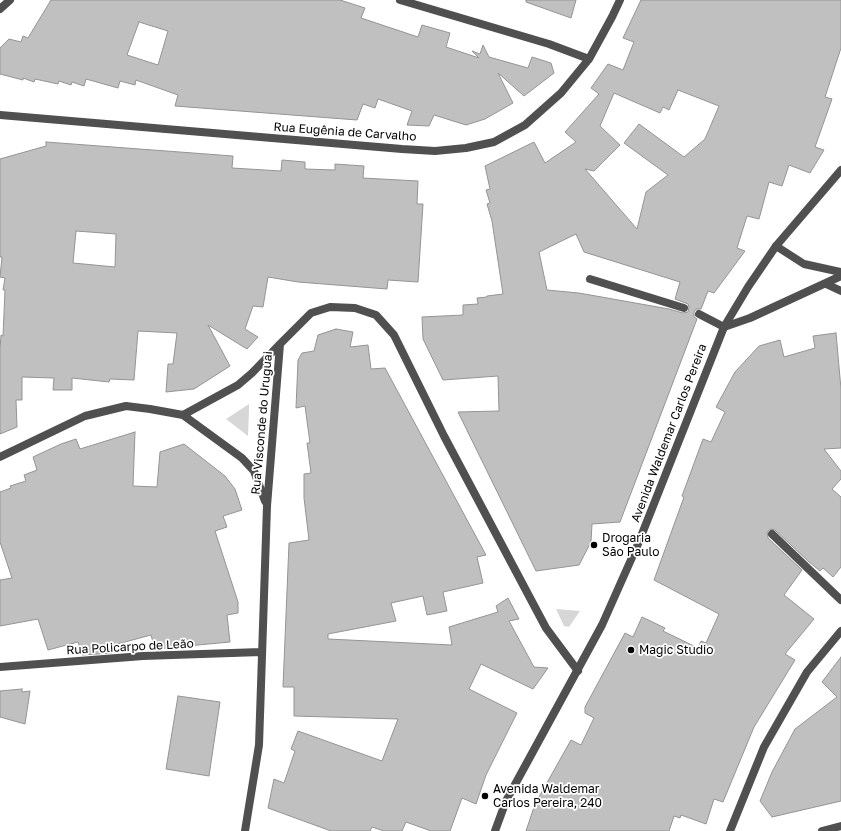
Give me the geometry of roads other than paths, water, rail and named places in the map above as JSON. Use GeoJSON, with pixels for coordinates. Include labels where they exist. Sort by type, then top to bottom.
{"type":"FeatureCollection","features":[{"type":"Feature","properties":{"kind":"street"},"geometry":{"type":"LineString","coordinates":[[0,10],[10,0]]}},
{"type":"Feature","properties":{"kind":"street"},"geometry":{"type":"LineString","coordinates":[[400,0],[549,44],[589,59]]}},
{"type":"Feature","properties":{"kind":"street","name":"Rua Eugênia de Carvalho"},"geometry":{"type":"LineString","coordinates":[[0,115],[402,149],[435,151],[466,148],[494,142],[525,125],[561,94],[589,59],[620,0]]}},
{"type":"Feature","properties":{"kind":"street","name":"Avenida Waldemar Carlos Pereira"},"geometry":{"type":"LineString","coordinates":[[495,831],[506,802],[602,625],[638,544],[724,326],[776,246],[841,170]]}},
{"type":"Feature","properties":{"kind":"street"},"geometry":{"type":"LineString","coordinates":[[776,246],[804,264],[841,272]]}},
{"type":"Feature","properties":{"kind":"street"},"geometry":{"type":"LineString","coordinates":[[699,314],[724,326],[750,318],[841,276]]}},
{"type":"Feature","properties":{"kind":"street"},"geometry":{"type":"LineString","coordinates":[[590,279],[684,308]]}},
{"type":"Feature","properties":{"kind":"street"},"geometry":{"type":"LineString","coordinates":[[826,284],[841,291]]}},
{"type":"Feature","properties":{"kind":"street","name":"Rua Visconde do Uruguai"},"geometry":{"type":"LineString","coordinates":[[245,831],[259,745],[267,506],[280,344],[311,313],[330,307],[355,308],[376,315],[394,335],[444,436],[546,628],[578,671]]}},
{"type":"Feature","properties":{"kind":"street"},"geometry":{"type":"LineString","coordinates":[[183,415],[238,384],[252,373],[280,344]]}},
{"type":"Feature","properties":{"kind":"street"},"geometry":{"type":"LineString","coordinates":[[0,457],[85,416],[106,410],[126,406],[183,415],[242,458],[254,471],[267,506]]}},
{"type":"Feature","properties":{"kind":"street"},"geometry":{"type":"LineString","coordinates":[[772,534],[841,600]]}},
{"type":"Feature","properties":{"kind":"street"},"geometry":{"type":"LineString","coordinates":[[730,831],[764,747],[807,672],[841,631]]}},
{"type":"Feature","properties":{"kind":"street","name":"Rua Policarpo de Leão"},"geometry":{"type":"LineString","coordinates":[[0,668],[143,656],[261,652]]}},
{"type":"Feature","properties":{"kind":"street"},"geometry":{"type":"LineString","coordinates":[[822,831],[841,826]]}},
{"type":"Feature","properties":{"kind":"place","name":"Drogaria São Paulo"},"geometry":{"type":"Point","coordinates":[594,545]}},
{"type":"Feature","properties":{"kind":"place","name":"Magic Studio"},"geometry":{"type":"Point","coordinates":[631,650]}},
{"type":"Feature","properties":{"kind":"place","name":"Avenida Waldemar Carlos Pereira, 240"},"geometry":{"type":"Point","coordinates":[485,796]}}]}
